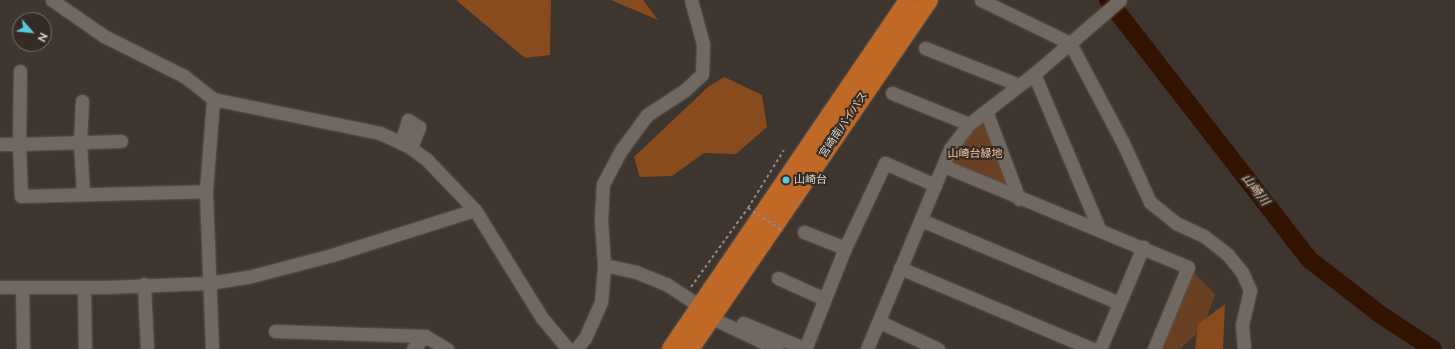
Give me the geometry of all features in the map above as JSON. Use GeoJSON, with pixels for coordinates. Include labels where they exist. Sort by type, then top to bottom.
{"type":"FeatureCollection","features":[{"type":"Feature","properties":{"kind":"highway","name":"宮崎南バイパス"},"geometry":{"type":"LineString","coordinates":[[690,349],[706,312],[908,0]]}},
{"type":"Feature","properties":{"kind":"highway","name":"宮崎南バイパス"},"geometry":{"type":"LineString","coordinates":[[672,349],[706,312],[928,1]]}},
{"type":"Feature","properties":{"kind":"street"},"geometry":{"type":"LineString","coordinates":[[52,0],[104,36],[184,76],[212,98],[380,133],[406,146],[428,160],[474,210],[542,318],[568,349]]}},
{"type":"Feature","properties":{"kind":"street"},"geometry":{"type":"LineString","coordinates":[[576,349],[585,338],[601,302],[604,266],[601,220],[603,184],[622,149],[646,115],[685,90],[702,74],[703,44],[691,0]]}},
{"type":"Feature","properties":{"kind":"street"},"geometry":{"type":"LineString","coordinates":[[981,0],[1070,43],[1123,143],[1150,202],[1176,223],[1204,236],[1228,255],[1242,272],[1250,290],[1242,325],[1244,349]]}},
{"type":"Feature","properties":{"kind":"street"},"geometry":{"type":"LineString","coordinates":[[867,349],[880,322],[900,268],[944,166],[950,148],[969,124],[1034,74],[1120,0]]}},
{"type":"Feature","properties":{"kind":"street"},"geometry":{"type":"LineString","coordinates":[[925,48],[1020,85]]}},
{"type":"Feature","properties":{"kind":"street"},"geometry":{"type":"LineString","coordinates":[[20,71],[19,144],[21,196],[206,192]]}},
{"type":"Feature","properties":{"kind":"street"},"geometry":{"type":"LineString","coordinates":[[1034,74],[1099,230]]}},
{"type":"Feature","properties":{"kind":"street"},"geometry":{"type":"LineString","coordinates":[[892,93],[969,124]]}},
{"type":"Feature","properties":{"kind":"street"},"geometry":{"type":"LineString","coordinates":[[212,98],[206,192],[212,349]]}},
{"type":"Feature","properties":{"kind":"street"},"geometry":{"type":"LineString","coordinates":[[82,100],[80,143],[83,194]]}},
{"type":"Feature","properties":{"kind":"street"},"geometry":{"type":"LineString","coordinates":[[986,111],[1019,199]]}},
{"type":"Feature","properties":{"kind":"street"},"geometry":{"type":"LineString","coordinates":[[0,144],[121,141]]}},
{"type":"Feature","properties":{"kind":"street"},"geometry":{"type":"LineString","coordinates":[[743,323],[805,349],[845,248],[885,163],[935,185]]}},
{"type":"Feature","properties":{"kind":"street"},"geometry":{"type":"LineString","coordinates":[[944,166],[1019,199],[1142,247],[1188,267],[1154,349]]}},
{"type":"Feature","properties":{"kind":"street"},"geometry":{"type":"LineString","coordinates":[[0,287],[84,288],[144,284],[209,283],[248,277],[332,255],[474,210]]}},
{"type":"Feature","properties":{"kind":"street"},"geometry":{"type":"LineString","coordinates":[[921,220],[1119,303]]}},
{"type":"Feature","properties":{"kind":"street"},"geometry":{"type":"LineString","coordinates":[[804,232],[845,248]]}},
{"type":"Feature","properties":{"kind":"street"},"geometry":{"type":"LineString","coordinates":[[1100,349],[1142,247]]}},
{"type":"Feature","properties":{"kind":"street"},"geometry":{"type":"LineString","coordinates":[[604,266],[636,272],[666,284],[706,312],[777,349]]}},
{"type":"Feature","properties":{"kind":"street"},"geometry":{"type":"LineString","coordinates":[[900,268],[1093,349]]}},
{"type":"Feature","properties":{"kind":"street"},"geometry":{"type":"LineString","coordinates":[[778,278],[825,299]]}},
{"type":"Feature","properties":{"kind":"street"},"geometry":{"type":"LineString","coordinates":[[144,284],[147,349]]}},
{"type":"Feature","properties":{"kind":"street"},"geometry":{"type":"LineString","coordinates":[[22,288],[23,349]]}},
{"type":"Feature","properties":{"kind":"street"},"geometry":{"type":"LineString","coordinates":[[84,288],[85,349]]}},
{"type":"Feature","properties":{"kind":"street"},"geometry":{"type":"LineString","coordinates":[[880,322],[931,348]]}},
{"type":"Feature","properties":{"kind":"street"},"geometry":{"type":"LineString","coordinates":[[275,331],[425,336],[447,349]]}},
{"type":"Feature","properties":{"kind":"street"},"geometry":{"type":"LineString","coordinates":[[413,349],[425,336]]}},
{"type":"Feature","properties":{"kind":"path"},"geometry":{"type":"LineString","coordinates":[[685,296],[748,208],[784,150]]}},
{"type":"Feature","properties":{"kind":"path"},"geometry":{"type":"LineString","coordinates":[[748,208],[783,231]]}},
{"type":"Feature","properties":{"kind":"green space","name":"山崎台緑地"},"geometry":{"type":"Polygon","coordinates":[[[983,121],[1009,186],[952,167],[949,158],[971,127],[983,121]]]}},
{"type":"Feature","properties":{"kind":"green space"},"geometry":{"type":"Polygon","coordinates":[[[1192,271],[1215,294],[1203,328],[1180,349],[1160,349],[1192,271]]]}},
{"type":"Feature","properties":{"kind":"shaded area"},"geometry":{"type":"Polygon","coordinates":[[[456,0],[551,0],[550,55],[525,58],[456,0]]]}},
{"type":"Feature","properties":{"kind":"shaded area"},"geometry":{"type":"Polygon","coordinates":[[[611,0],[643,0],[658,20],[611,0]]]}},
{"type":"Feature","properties":{"kind":"shaded area"},"geometry":{"type":"Polygon","coordinates":[[[724,77],[762,95],[767,127],[736,154],[704,153],[672,176],[640,177],[634,157],[708,87],[724,77]]]}},
{"type":"Feature","properties":{"kind":"shaded area"},"geometry":{"type":"Polygon","coordinates":[[[1225,304],[1223,349],[1195,349],[1198,324],[1225,304]]]}},
{"type":"Feature","properties":{"kind":"waterway","name":"山崎川"},"geometry":{"type":"LineString","coordinates":[[1108,0],[1310,260],[1381,315],[1433,349]]}},
{"type":"Feature","properties":{"kind":"place","name":"山崎台"},"geometry":{"type":"Point","coordinates":[786,180]}}]}
